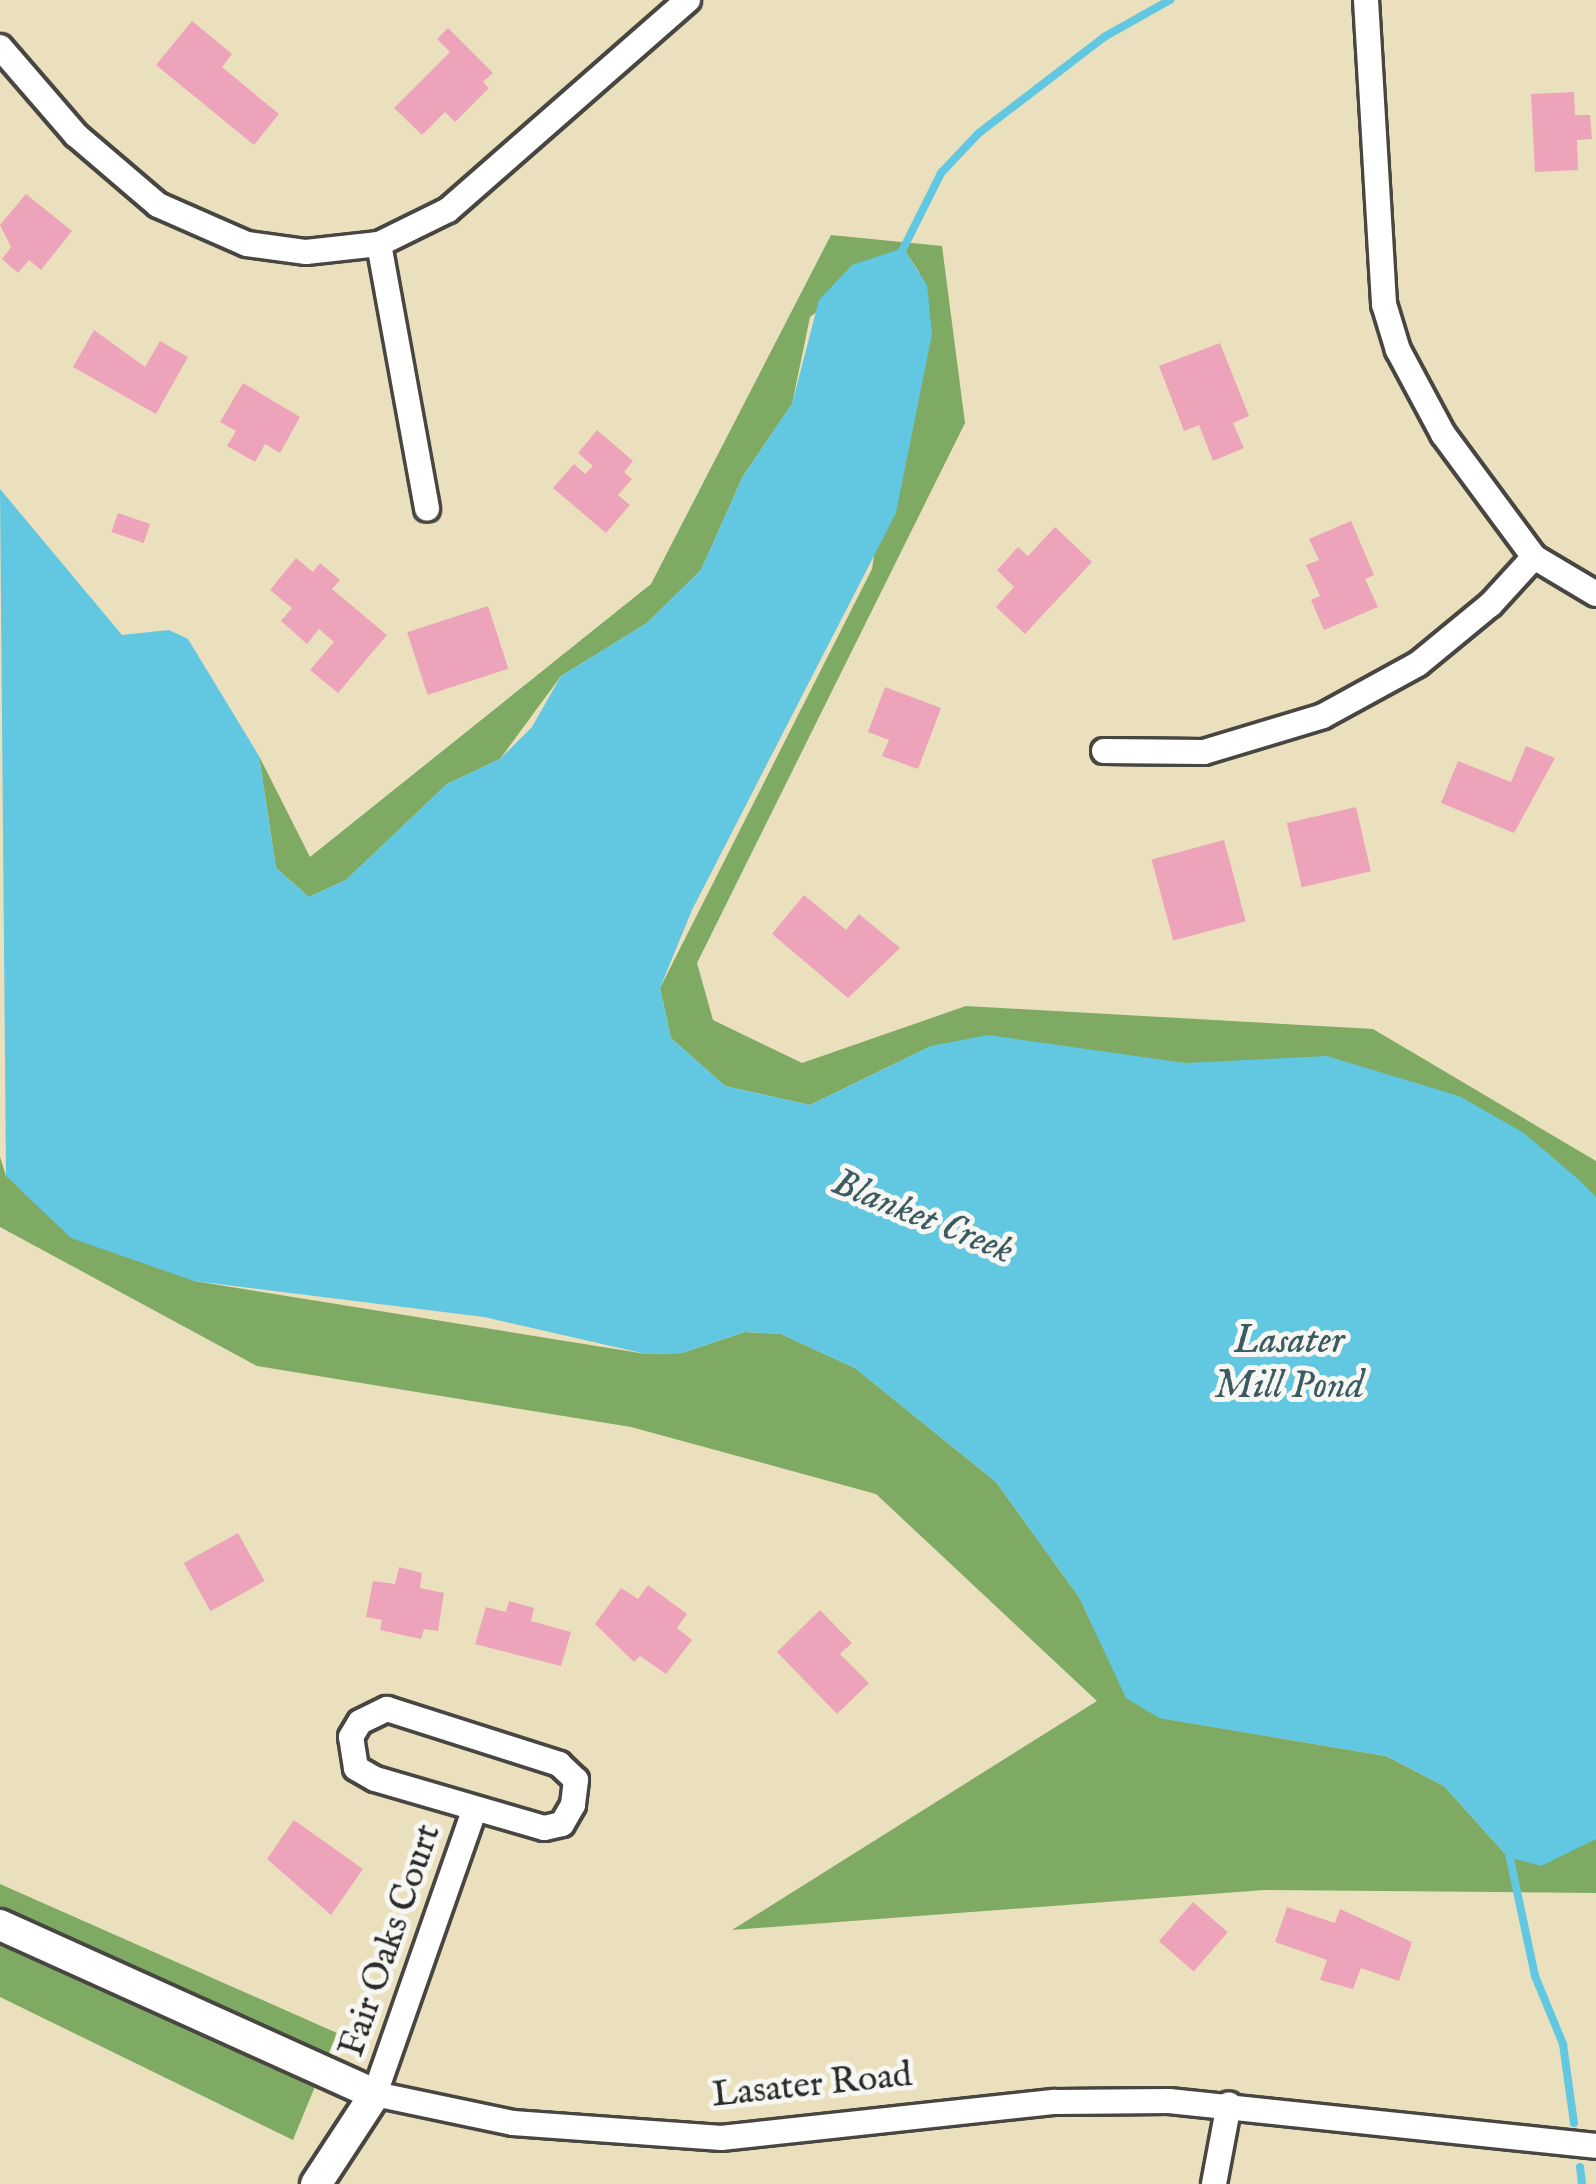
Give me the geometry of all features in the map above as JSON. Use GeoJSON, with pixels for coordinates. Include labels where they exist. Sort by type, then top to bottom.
{"type":"FeatureCollection","features":[{"type":"Feature","properties":{"kind":"street"},"geometry":{"type":"LineString","coordinates":[[0,47],[119,178],[172,213],[282,251],[379,244],[448,210],[688,0]]}},
{"type":"Feature","properties":{"kind":"street"},"geometry":{"type":"LineString","coordinates":[[1366,0],[1384,304],[1398,350],[1443,434],[1534,557],[1596,594]]}},
{"type":"Feature","properties":{"kind":"street"},"geometry":{"type":"LineString","coordinates":[[379,244],[427,509]]}},
{"type":"Feature","properties":{"kind":"street"},"geometry":{"type":"LineString","coordinates":[[1104,751],[1204,752],[1323,716],[1418,664],[1491,604],[1534,557]]}},
{"type":"Feature","properties":{"kind":"street"},"geometry":{"type":"LineString","coordinates":[[387,1709],[560,1764],[575,1780],[562,1824],[544,1828],[474,1811],[356,1768],[351,1737],[360,1722],[387,1709]]}},
{"type":"Feature","properties":{"kind":"street","name":"Fair Oaks Court"},"geometry":{"type":"LineString","coordinates":[[375,2094],[474,1811]]}},
{"type":"Feature","properties":{"kind":"street","name":"Lasater Road"},"geometry":{"type":"LineString","coordinates":[[0,1924],[375,2094],[513,2123],[721,2138],[1055,2102],[1229,2104],[1596,2146]]}},
{"type":"Feature","properties":{"kind":"street"},"geometry":{"type":"LineString","coordinates":[[316,2184],[375,2094]]}},
{"type":"Feature","properties":{"kind":"street"},"geometry":{"type":"LineString","coordinates":[[1214,2184],[1229,2104]]}},
{"type":"Feature","properties":{"kind":"green space"},"geometry":{"type":"Polygon","coordinates":[[[831,235],[942,246],[965,423],[697,963],[713,1020],[802,1063],[966,1006],[1373,1029],[1596,1161],[1596,1204],[1185,1063],[931,1046],[810,1105],[725,1086],[671,1038],[660,988],[872,569],[919,272],[903,248],[810,317],[792,404],[743,476],[701,570],[647,623],[561,676],[500,759],[447,784],[346,880],[309,897],[276,868],[259,756],[310,857],[651,584],[831,235]]]}},
{"type":"Feature","properties":{"kind":"green space"},"geometry":{"type":"Polygon","coordinates":[[[0,1157],[6,1176],[194,1281],[646,1354],[682,1353],[745,1332],[781,1334],[855,1368],[996,1482],[1079,1597],[1127,1698],[1160,1718],[1386,1756],[1444,1786],[1508,1857],[1596,1835],[1596,1893],[1264,1890],[732,1930],[1097,1701],[876,1494],[631,1427],[257,1366],[0,1227],[0,1157]]]}},
{"type":"Feature","properties":{"kind":"green space"},"geometry":{"type":"Polygon","coordinates":[[[0,1884],[337,2033],[293,2140],[0,1997],[0,1884]]]}},
{"type":"Feature","properties":{"kind":"water","name":"Lasater Mill Pond"},"geometry":{"type":"Polygon","coordinates":[[[903,248],[927,285],[932,334],[896,513],[692,910],[660,988],[671,1038],[725,1086],[810,1105],[931,1046],[988,1035],[1185,1063],[1327,1056],[1459,1096],[1524,1133],[1578,1179],[1596,1197],[1596,1839],[1541,1866],[1508,1857],[1444,1786],[1386,1756],[1159,1718],[1126,1698],[1079,1597],[996,1482],[855,1368],[781,1334],[745,1332],[682,1353],[646,1354],[484,1317],[194,1281],[71,1238],[6,1176],[0,489],[122,635],[169,630],[188,639],[259,756],[276,868],[309,897],[346,880],[447,784],[500,759],[532,727],[561,676],[647,623],[701,570],[743,476],[792,404],[819,300],[852,265],[903,248]]]}},
{"type":"Feature","properties":{"kind":"building"},"geometry":{"type":"Polygon","coordinates":[[[192,21],[232,54],[222,67],[279,114],[254,145],[156,65],[192,21]]]}},
{"type":"Feature","properties":{"kind":"building"},"geometry":{"type":"Polygon","coordinates":[[[448,28],[493,73],[483,82],[489,88],[455,122],[445,112],[422,135],[394,108],[450,52],[437,39],[448,28]]]}},
{"type":"Feature","properties":{"kind":"building"},"geometry":{"type":"Polygon","coordinates":[[[1574,92],[1575,115],[1590,115],[1592,139],[1577,140],[1578,170],[1535,172],[1531,94],[1574,92]]]}},
{"type":"Feature","properties":{"kind":"building"},"geometry":{"type":"Polygon","coordinates":[[[26,194],[72,231],[41,270],[29,260],[18,273],[2,259],[11,247],[0,225],[26,194]]]}},
{"type":"Feature","properties":{"kind":"building"},"geometry":{"type":"Polygon","coordinates":[[[94,330],[145,367],[160,341],[188,357],[156,414],[73,367],[94,330]]]}},
{"type":"Feature","properties":{"kind":"building"},"geometry":{"type":"Polygon","coordinates":[[[1220,343],[1249,416],[1233,423],[1244,448],[1213,461],[1199,425],[1184,431],[1159,366],[1220,343]]]}},
{"type":"Feature","properties":{"kind":"building"},"geometry":{"type":"Polygon","coordinates":[[[243,383],[300,417],[280,453],[265,444],[255,462],[227,446],[236,431],[220,422],[243,383]]]}},
{"type":"Feature","properties":{"kind":"building"},"geometry":{"type":"Polygon","coordinates":[[[597,430],[633,461],[624,472],[632,479],[618,495],[630,505],[606,533],[553,488],[574,464],[585,474],[593,466],[578,453],[597,430]]]}},
{"type":"Feature","properties":{"kind":"building"},"geometry":{"type":"Polygon","coordinates":[[[118,513],[150,524],[144,543],[111,532],[118,513]]]}},
{"type":"Feature","properties":{"kind":"building"},"geometry":{"type":"Polygon","coordinates":[[[1351,521],[1374,575],[1365,579],[1378,607],[1324,630],[1311,600],[1320,596],[1306,565],[1319,560],[1309,539],[1351,521]]]}},
{"type":"Feature","properties":{"kind":"building"},"geometry":{"type":"Polygon","coordinates":[[[1055,527],[1092,562],[1025,634],[996,607],[1014,587],[997,570],[1018,547],[1028,556],[1055,527]]]}},
{"type":"Feature","properties":{"kind":"building"},"geometry":{"type":"Polygon","coordinates":[[[296,558],[313,572],[320,563],[340,580],[332,589],[387,635],[338,693],[310,670],[334,642],[319,629],[307,644],[281,621],[292,608],[270,590],[296,558]]]}},
{"type":"Feature","properties":{"kind":"building"},"geometry":{"type":"Polygon","coordinates":[[[488,606],[508,669],[428,695],[407,632],[488,606]]]}},
{"type":"Feature","properties":{"kind":"building"},"geometry":{"type":"Polygon","coordinates":[[[885,687],[941,708],[918,769],[882,756],[889,740],[868,732],[885,687]]]}},
{"type":"Feature","properties":{"kind":"building"},"geometry":{"type":"Polygon","coordinates":[[[1526,746],[1555,758],[1514,833],[1441,803],[1458,761],[1511,782],[1526,746]]]}},
{"type":"Feature","properties":{"kind":"building"},"geometry":{"type":"Polygon","coordinates":[[[1356,807],[1371,871],[1302,887],[1287,823],[1356,807]]]}},
{"type":"Feature","properties":{"kind":"building"},"geometry":{"type":"Polygon","coordinates":[[[1224,840],[1246,921],[1173,941],[1152,859],[1224,840]]]}},
{"type":"Feature","properties":{"kind":"building"},"geometry":{"type":"Polygon","coordinates":[[[804,895],[846,930],[859,914],[900,948],[848,998],[772,934],[804,895]]]}},
{"type":"Feature","properties":{"kind":"building"},"geometry":{"type":"Polygon","coordinates":[[[238,1533],[265,1581],[210,1611],[184,1563],[238,1533]]]}},
{"type":"Feature","properties":{"kind":"building"},"geometry":{"type":"Polygon","coordinates":[[[399,1567],[422,1573],[420,1588],[444,1593],[438,1631],[424,1629],[421,1639],[380,1630],[382,1620],[366,1617],[373,1581],[395,1584],[399,1567]]]}},
{"type":"Feature","properties":{"kind":"building"},"geometry":{"type":"Polygon","coordinates":[[[648,1585],[687,1614],[677,1628],[692,1640],[666,1674],[640,1656],[634,1662],[595,1624],[621,1588],[638,1599],[648,1585]]]}},
{"type":"Feature","properties":{"kind":"building"},"geometry":{"type":"Polygon","coordinates":[[[509,1601],[534,1608],[531,1621],[571,1632],[561,1666],[475,1644],[486,1607],[506,1612],[509,1601]]]}},
{"type":"Feature","properties":{"kind":"building"},"geometry":{"type":"Polygon","coordinates":[[[820,1610],[852,1643],[840,1654],[869,1683],[837,1714],[777,1652],[820,1610]]]}},
{"type":"Feature","properties":{"kind":"building"},"geometry":{"type":"Polygon","coordinates":[[[294,1820],[363,1869],[331,1915],[267,1859],[294,1820]]]}},
{"type":"Feature","properties":{"kind":"building"},"geometry":{"type":"Polygon","coordinates":[[[1193,1902],[1228,1932],[1194,1971],[1159,1941],[1193,1902]]]}},
{"type":"Feature","properties":{"kind":"building"},"geometry":{"type":"Polygon","coordinates":[[[1287,1907],[1335,1923],[1340,1909],[1412,1942],[1399,1981],[1361,1968],[1353,1989],[1320,1980],[1327,1960],[1275,1942],[1287,1907]]]}},
{"type":"Feature","properties":{"kind":"waterway"},"geometry":{"type":"LineString","coordinates":[[901,253],[941,173],[979,133],[1104,37],[1170,0]]}},
{"type":"Feature","properties":{"kind":"waterway"},"geometry":{"type":"LineString","coordinates":[[1508,1849],[1535,1976],[1563,2044],[1574,2123]]}},
{"type":"Feature","properties":{"kind":"waterway"},"geometry":{"type":"LineString","coordinates":[[1580,2167],[1582,2184]]}},
{"type":"Feature","properties":{"kind":"water label","name":"Blanket Creek"},"geometry":{"type":"Point","coordinates":[922,1218]}}]}
